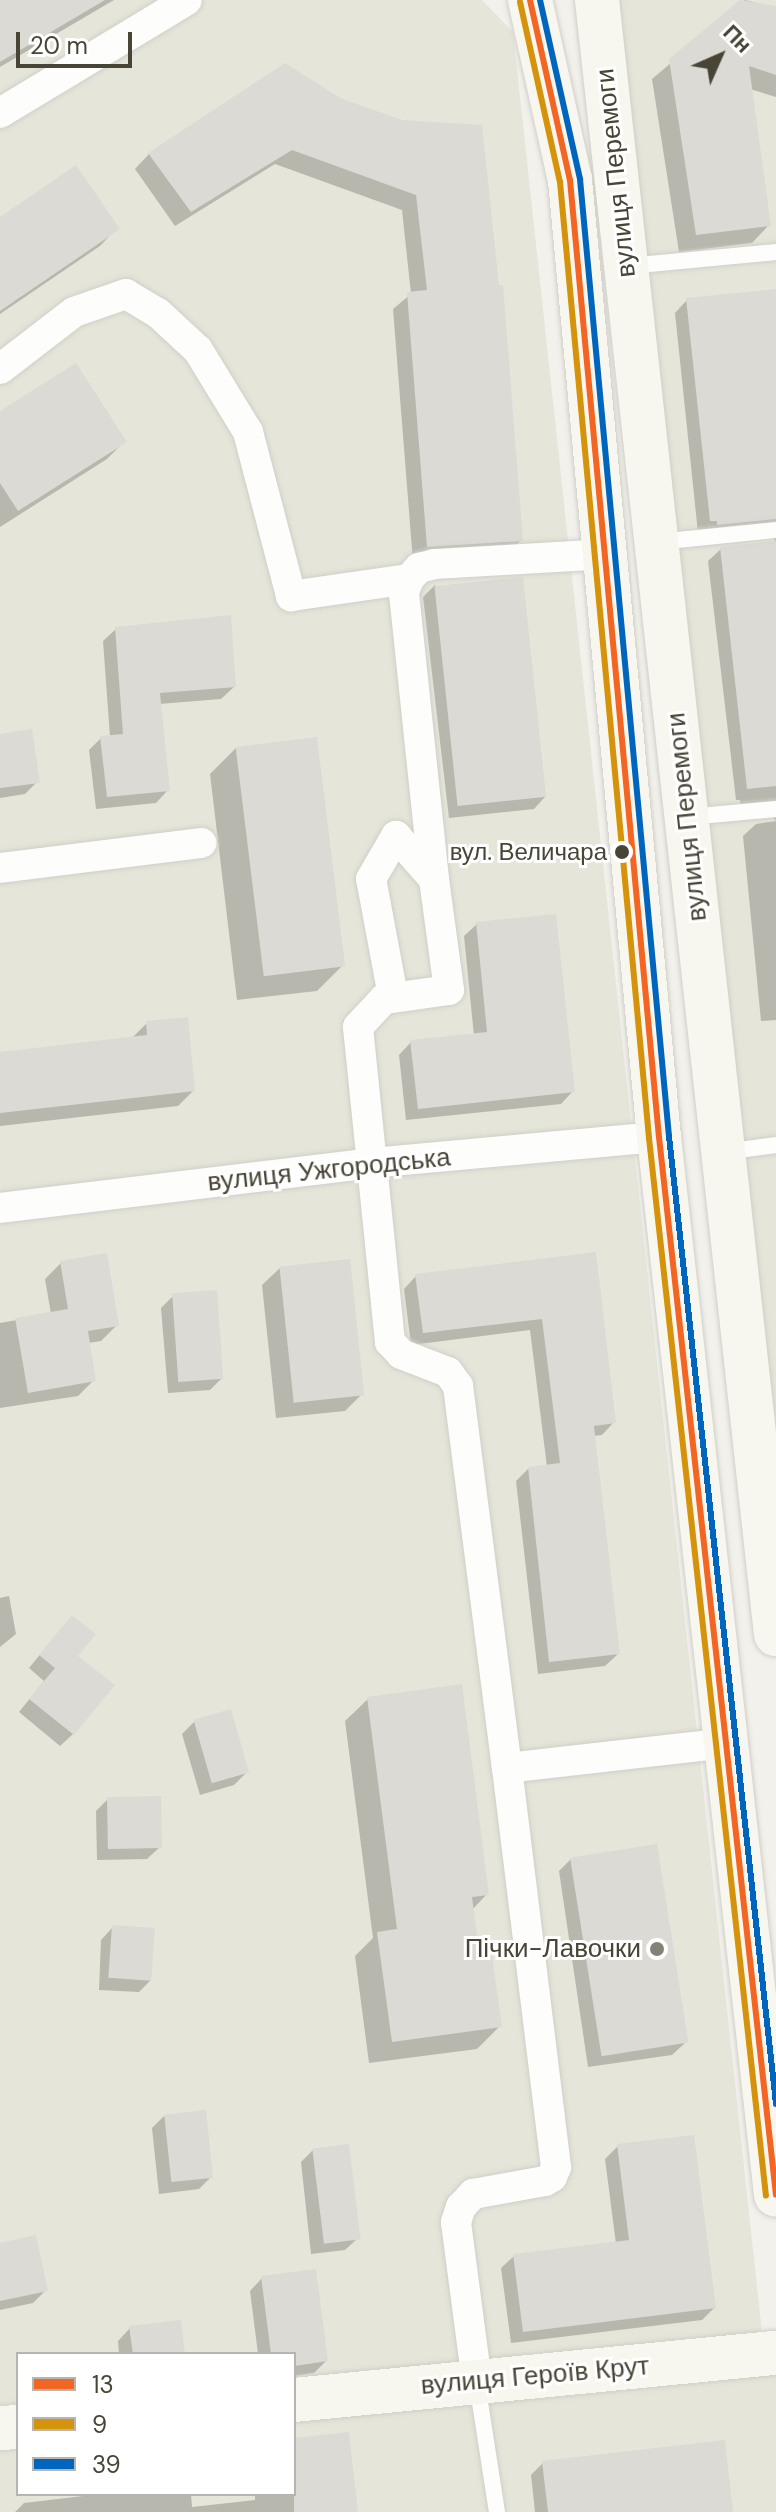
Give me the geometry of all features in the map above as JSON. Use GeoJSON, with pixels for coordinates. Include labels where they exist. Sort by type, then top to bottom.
{"type":"FeatureCollection","features":[{"type":"Feature","properties":{"kind":"main road"},"geometry":{"type":"LineString","coordinates":[[530,1],[597,0]]}},
{"type":"Feature","properties":{"kind":"main road","name":"вулиця Перемоги"},"geometry":{"type":"LineString","coordinates":[[597,0],[776,1634]]}},
{"type":"Feature","properties":{"kind":"main road","name":"вулиця Перемоги"},"geometry":{"type":"LineString","coordinates":[[530,1],[570,180],[659,1137],[776,2195]]}},
{"type":"Feature","properties":{"kind":"main road","name":"вулиця Героїв Крут"},"geometry":{"type":"LineString","coordinates":[[296,2400],[776,2353]]}},
{"type":"Feature","properties":{"kind":"street"},"geometry":{"type":"LineString","coordinates":[[0,113],[187,0]]}},
{"type":"Feature","properties":{"kind":"street"},"geometry":{"type":"LineString","coordinates":[[0,369],[74,312],[126,294],[158,313],[198,350],[248,432],[291,596],[409,579]]}},
{"type":"Feature","properties":{"kind":"street"},"geometry":{"type":"LineString","coordinates":[[477,2382],[456,2222],[461,2207],[473,2194],[545,2181],[552,2177],[556,2167],[458,1386],[448,1372],[401,1354],[390,1342],[358,1027],[374,1006],[393,996],[449,990],[434,879],[404,592],[409,579],[419,568],[435,564],[607,554]]}},
{"type":"Feature","properties":{"kind":"street"},"geometry":{"type":"LineString","coordinates":[[393,996],[371,879],[396,836],[434,879]]}},
{"type":"Feature","properties":{"kind":"street"},"geometry":{"type":"LineString","coordinates":[[0,868],[201,843]]}},
{"type":"Feature","properties":{"kind":"street","name":"вулиця Ужгородська"},"geometry":{"type":"LineString","coordinates":[[0,1208],[371,1163],[659,1137]]}},
{"type":"Feature","properties":{"kind":"street"},"geometry":{"type":"LineString","coordinates":[[507,1768],[727,1743]]}},
{"type":"Feature","properties":{"kind":"lane"},"geometry":{"type":"LineString","coordinates":[[626,266],[776,252]]}},
{"type":"Feature","properties":{"kind":"lane"},"geometry":{"type":"LineString","coordinates":[[657,542],[776,530]]}},
{"type":"Feature","properties":{"kind":"lane"},"geometry":{"type":"LineString","coordinates":[[687,817],[776,809]]}},
{"type":"Feature","properties":{"kind":"lane"},"geometry":{"type":"LineString","coordinates":[[723,1152],[776,1145]]}},
{"type":"Feature","properties":{"kind":"lane"},"geometry":{"type":"LineString","coordinates":[[477,2382],[497,2512]]}},
{"type":"Feature","properties":{"kind":"shaded area"},"geometry":{"type":"Polygon","coordinates":[[[0,0],[482,0],[513,32],[762,2333],[296,2378],[296,2352],[16,2352],[16,2404],[0,2405],[0,0]]]}},
{"type":"Feature","properties":{"kind":"shaded area"},"geometry":{"type":"Polygon","coordinates":[[[616,0],[776,0],[776,1451],[616,0]]]}},
{"type":"Feature","properties":{"kind":"shaded area"},"geometry":{"type":"Polygon","coordinates":[[[776,2371],[776,2512],[0,2512],[0,2451],[16,2449],[16,2496],[296,2496],[296,2420],[776,2371]]]}},
{"type":"Feature","properties":{"kind":"building"},"geometry":{"type":"Polygon","coordinates":[[[0,0],[105,0],[0,62],[0,0]]]}},
{"type":"Feature","properties":{"kind":"building"},"geometry":{"type":"Polygon","coordinates":[[[740,0],[776,6],[776,75],[749,66],[771,226],[696,235],[669,59],[740,0]]]}},
{"type":"Feature","properties":{"kind":"building"},"geometry":{"type":"Polygon","coordinates":[[[285,63],[340,98],[402,120],[482,125],[499,285],[503,285],[523,541],[427,547],[407,292],[427,290],[416,195],[292,150],[191,212],[148,153],[285,63]]]}},
{"type":"Feature","properties":{"kind":"building"},"geometry":{"type":"Polygon","coordinates":[[[76,165],[120,229],[0,311],[0,217],[76,165]]]}},
{"type":"Feature","properties":{"kind":"building"},"geometry":{"type":"Polygon","coordinates":[[[776,289],[776,519],[717,525],[717,521],[710,521],[686,298],[776,289]]]}},
{"type":"Feature","properties":{"kind":"building"},"geometry":{"type":"Polygon","coordinates":[[[76,363],[127,442],[18,511],[0,483],[0,411],[76,363]]]}},
{"type":"Feature","properties":{"kind":"building"},"geometry":{"type":"Polygon","coordinates":[[[776,541],[776,786],[747,789],[720,547],[776,541]]]}},
{"type":"Feature","properties":{"kind":"building"},"geometry":{"type":"Polygon","coordinates":[[[523,577],[546,797],[458,806],[434,586],[523,577]]]}},
{"type":"Feature","properties":{"kind":"building"},"geometry":{"type":"Polygon","coordinates":[[[231,615],[236,687],[160,693],[170,791],[107,797],[100,736],[123,734],[115,627],[231,615]]]}},
{"type":"Feature","properties":{"kind":"building"},"geometry":{"type":"Polygon","coordinates":[[[32,729],[40,783],[0,788],[0,734],[32,729]]]}},
{"type":"Feature","properties":{"kind":"building"},"geometry":{"type":"Polygon","coordinates":[[[317,737],[345,966],[264,976],[236,747],[317,737]]]}},
{"type":"Feature","properties":{"kind":"building"},"geometry":{"type":"Polygon","coordinates":[[[556,914],[575,1092],[418,1109],[410,1040],[487,1032],[476,922],[556,914]]]}},
{"type":"Feature","properties":{"kind":"building"},"geometry":{"type":"Polygon","coordinates":[[[188,1017],[195,1091],[0,1113],[0,1052],[147,1035],[146,1021],[188,1017]]]}},
{"type":"Feature","properties":{"kind":"building"},"geometry":{"type":"Polygon","coordinates":[[[596,1252],[616,1423],[594,1426],[620,1654],[549,1662],[528,1467],[560,1463],[542,1319],[423,1333],[415,1274],[596,1252]]]}},
{"type":"Feature","properties":{"kind":"building"},"geometry":{"type":"Polygon","coordinates":[[[107,1253],[119,1326],[88,1331],[96,1381],[28,1393],[15,1318],[68,1309],[60,1261],[107,1253]]]}},
{"type":"Feature","properties":{"kind":"building"},"geometry":{"type":"Polygon","coordinates":[[[350,1259],[364,1395],[294,1403],[279,1266],[350,1259]]]}},
{"type":"Feature","properties":{"kind":"building"},"geometry":{"type":"Polygon","coordinates":[[[217,1290],[223,1379],[178,1382],[172,1293],[217,1290]]]}},
{"type":"Feature","properties":{"kind":"building"},"geometry":{"type":"Polygon","coordinates":[[[72,1615],[96,1634],[78,1656],[115,1685],[74,1735],[29,1699],[55,1668],[39,1655],[72,1615]]]}},
{"type":"Feature","properties":{"kind":"building"},"geometry":{"type":"Polygon","coordinates":[[[462,1684],[489,1895],[472,1897],[480,1958],[492,1956],[502,2027],[392,2042],[377,1932],[397,1929],[367,1697],[462,1684]]]}},
{"type":"Feature","properties":{"kind":"building"},"geometry":{"type":"Polygon","coordinates":[[[231,1709],[249,1772],[212,1783],[194,1720],[231,1709]]]}},
{"type":"Feature","properties":{"kind":"building"},"geometry":{"type":"Polygon","coordinates":[[[161,1796],[162,1848],[108,1849],[107,1797],[161,1796]]]}},
{"type":"Feature","properties":{"kind":"building"},"geometry":{"type":"Polygon","coordinates":[[[657,1844],[688,2043],[602,2056],[570,1858],[657,1844]]]}},
{"type":"Feature","properties":{"kind":"building"},"geometry":{"type":"Polygon","coordinates":[[[112,1925],[155,1928],[151,1981],[108,1978],[112,1925]]]}},
{"type":"Feature","properties":{"kind":"building"},"geometry":{"type":"Polygon","coordinates":[[[206,2110],[213,2178],[171,2182],[164,2114],[206,2110]]]}},
{"type":"Feature","properties":{"kind":"building"},"geometry":{"type":"Polygon","coordinates":[[[694,2135],[716,2308],[523,2332],[513,2254],[629,2240],[617,2144],[694,2135]]]}},
{"type":"Feature","properties":{"kind":"building"},"geometry":{"type":"Polygon","coordinates":[[[349,2144],[361,2239],[324,2244],[312,2149],[349,2144]]]}},
{"type":"Feature","properties":{"kind":"building"},"geometry":{"type":"Polygon","coordinates":[[[36,2235],[48,2291],[0,2301],[0,2243],[36,2235]]]}},
{"type":"Feature","properties":{"kind":"building"},"geometry":{"type":"Polygon","coordinates":[[[316,2269],[328,2361],[296,2366],[296,2352],[271,2352],[261,2276],[316,2269]]]}},
{"type":"Feature","properties":{"kind":"building"},"geometry":{"type":"Polygon","coordinates":[[[181,2320],[185,2352],[133,2352],[129,2326],[181,2320]]]}},
{"type":"Feature","properties":{"kind":"building"},"geometry":{"type":"Polygon","coordinates":[[[349,2432],[358,2512],[294,2512],[296,2438],[349,2432]]]}},
{"type":"Feature","properties":{"kind":"building"},"geometry":{"type":"Polygon","coordinates":[[[725,2440],[733,2512],[548,2512],[542,2461],[725,2440]]]}},
{"type":"Feature","properties":{"kind":"transit line","name":"13"},"geometry":{"type":"LineString","coordinates":[[530,0],[570,180],[659,1137],[776,2195]]}},
{"type":"Feature","properties":{"kind":"transit line","name":"39"},"geometry":{"type":"LineString","coordinates":[[540,0],[580,179],[669,1136],[776,2104]]}},
{"type":"Feature","properties":{"kind":"transit line","name":"9"},"geometry":{"type":"LineString","coordinates":[[520,2],[560,182],[649,1138],[766,2196]]}},
{"type":"Feature","properties":{"kind":"place","name":"вул. Величара"},"geometry":{"type":"Point","coordinates":[622,852]}},
{"type":"Feature","properties":{"kind":"place","name":"Пічки-Лавочки"},"geometry":{"type":"Point","coordinates":[657,1949]}}]}
